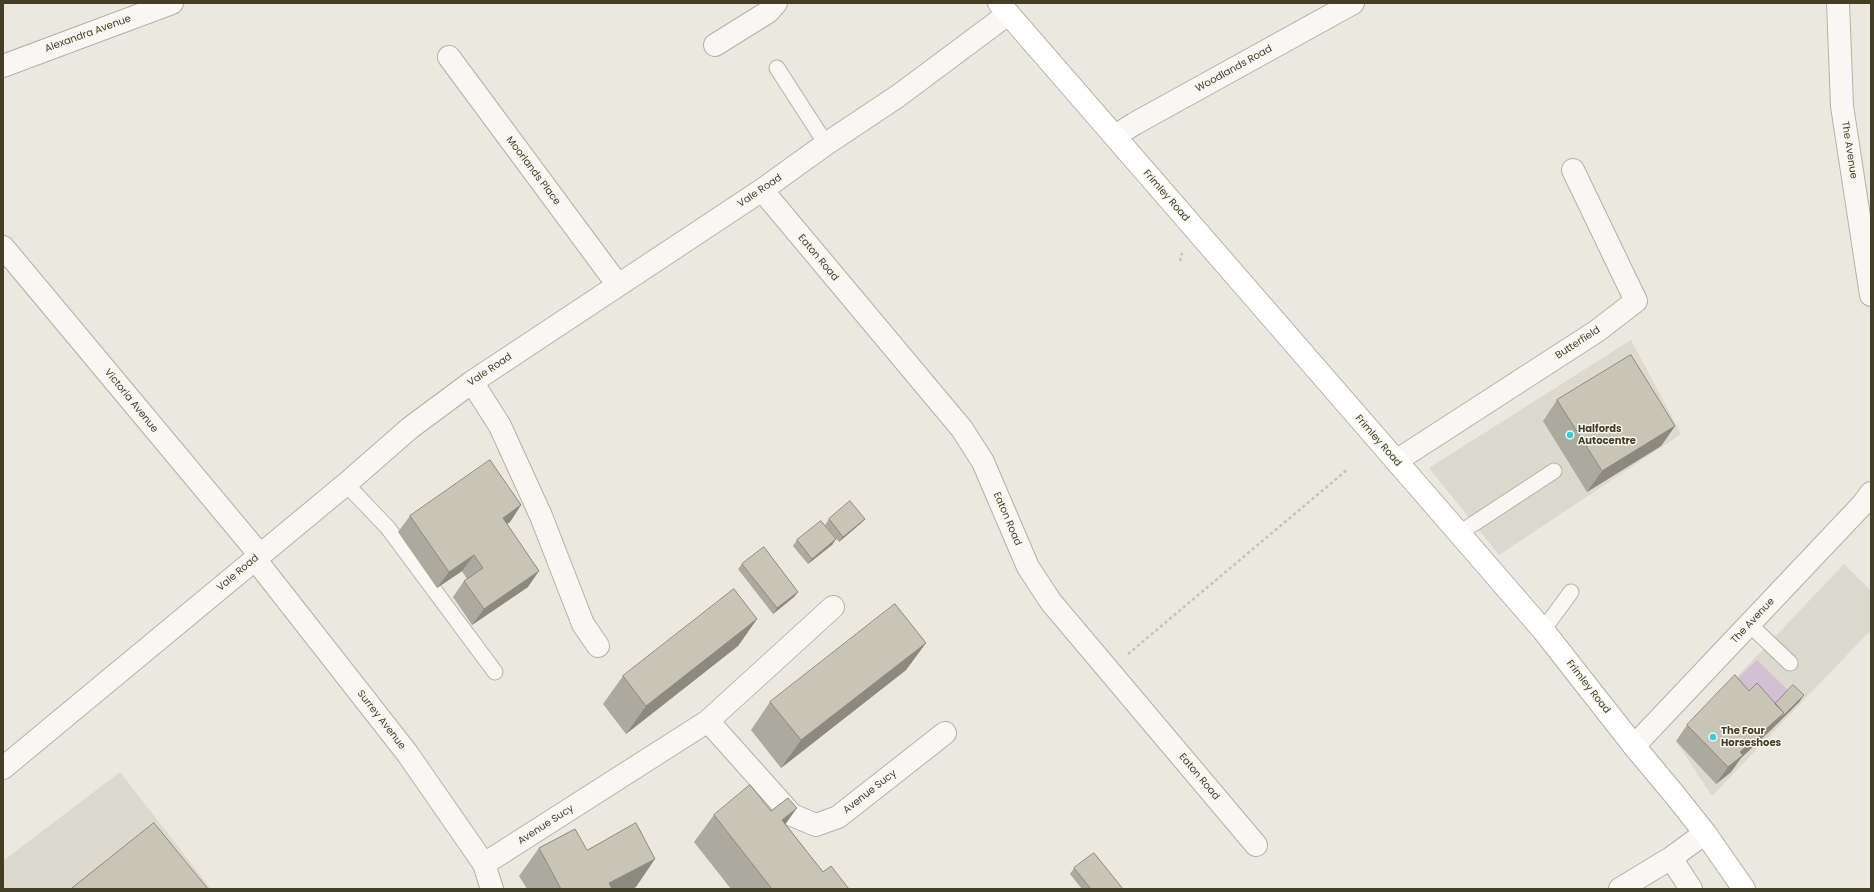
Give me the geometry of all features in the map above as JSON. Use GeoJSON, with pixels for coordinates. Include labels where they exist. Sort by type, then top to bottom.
{"type":"FeatureCollection","features":[{"type":"Feature","properties":{"kind":"main road","name":"Frimley Road"},"geometry":{"type":"LineString","coordinates":[[1004,8],[1458,534],[1543,630],[1634,746],[1705,833],[1744,889]]}},
{"type":"Feature","properties":{"kind":"street","name":"Alexandra Avenue"},"geometry":{"type":"LineString","coordinates":[[3,66],[172,3]]}},
{"type":"Feature","properties":{"kind":"street"},"geometry":{"type":"LineString","coordinates":[[716,45],[768,12],[776,3]]}},
{"type":"Feature","properties":{"kind":"street","name":"Woodlands Road"},"geometry":{"type":"LineString","coordinates":[[1115,136],[1134,124],[1353,3]]}},
{"type":"Feature","properties":{"kind":"street","name":"The Avenue"},"geometry":{"type":"LineString","coordinates":[[1838,3],[1842,106],[1871,295]]}},
{"type":"Feature","properties":{"kind":"street","name":"Vale Road"},"geometry":{"type":"LineString","coordinates":[[3,768],[346,484],[410,428],[472,382],[762,190],[904,91],[1004,8]]}},
{"type":"Feature","properties":{"kind":"street","name":"Moorlands Place"},"geometry":{"type":"LineString","coordinates":[[448,57],[618,285]]}},
{"type":"Feature","properties":{"kind":"street","name":"Butterfield"},"geometry":{"type":"LineString","coordinates":[[1396,461],[1597,331],[1636,301],[1573,170]]}},
{"type":"Feature","properties":{"kind":"street","name":"Eaton Road"},"geometry":{"type":"LineString","coordinates":[[762,190],[962,429],[982,462],[1028,567],[1051,602],[1256,845]]}},
{"type":"Feature","properties":{"kind":"street","name":"Victoria Avenue"},"geometry":{"type":"LineString","coordinates":[[3,247],[258,557]]}},
{"type":"Feature","properties":{"kind":"street"},"geometry":{"type":"LineString","coordinates":[[472,382],[500,426],[541,516],[583,624],[598,646]]}},
{"type":"Feature","properties":{"kind":"street","name":"The Avenue"},"geometry":{"type":"LineString","coordinates":[[1634,746],[1750,625],[1863,504],[1871,493]]}},
{"type":"Feature","properties":{"kind":"street","name":"Surrey Avenue"},"geometry":{"type":"LineString","coordinates":[[258,557],[407,753],[484,864],[492,889]]}},
{"type":"Feature","properties":{"kind":"street","name":"Avenue Sucy"},"geometry":{"type":"LineString","coordinates":[[484,864],[708,721],[833,607]]}},
{"type":"Feature","properties":{"kind":"street","name":"Avenue Sucy"},"geometry":{"type":"LineString","coordinates":[[708,721],[792,815],[816,825],[838,817],[945,733]]}},
{"type":"Feature","properties":{"kind":"street"},"geometry":{"type":"LineString","coordinates":[[1620,889],[1671,858],[1705,833]]}},
{"type":"Feature","properties":{"kind":"street"},"geometry":{"type":"LineString","coordinates":[[1671,858],[1691,889]]}},
{"type":"Feature","properties":{"kind":"lane"},"geometry":{"type":"LineString","coordinates":[[777,68],[826,144]]}},
{"type":"Feature","properties":{"kind":"lane"},"geometry":{"type":"LineString","coordinates":[[1458,534],[1554,470]]}},
{"type":"Feature","properties":{"kind":"lane"},"geometry":{"type":"LineString","coordinates":[[346,484],[388,528],[495,672]]}},
{"type":"Feature","properties":{"kind":"lane"},"geometry":{"type":"LineString","coordinates":[[1543,630],[1572,592]]}},
{"type":"Feature","properties":{"kind":"lane"},"geometry":{"type":"LineString","coordinates":[[1750,625],[1790,663]]}},
{"type":"Feature","properties":{"kind":"path"},"geometry":{"type":"LineString","coordinates":[[1109,670],[1348,469]]}},
{"type":"Feature","properties":{"kind":"shaded area"},"geometry":{"type":"Polygon","coordinates":[[[1631,340],[1681,434],[1499,555],[1429,468],[1631,340]]]}},
{"type":"Feature","properties":{"kind":"shaded area"},"geometry":{"type":"Polygon","coordinates":[[[1844,564],[1871,591],[1871,630],[1712,796],[1676,741],[1844,564]]]}},
{"type":"Feature","properties":{"kind":"shaded area"},"geometry":{"type":"Polygon","coordinates":[[[1757,660],[1789,691],[1763,719],[1723,692],[1757,660]]]}},
{"type":"Feature","properties":{"kind":"shaded area"},"geometry":{"type":"Polygon","coordinates":[[[120,772],[211,889],[3,889],[3,861],[120,772]]]}},
{"type":"Feature","properties":{"kind":"building"},"geometry":{"type":"Polygon","coordinates":[[[1631,355],[1675,426],[1602,471],[1557,400],[1631,355]]]}},
{"type":"Feature","properties":{"kind":"building"},"geometry":{"type":"Polygon","coordinates":[[[490,460],[521,505],[503,518],[539,571],[484,609],[464,581],[483,568],[474,555],[449,572],[410,516],[490,460]]]}},
{"type":"Feature","properties":{"kind":"building"},"geometry":{"type":"Polygon","coordinates":[[[850,501],[865,519],[843,537],[829,519],[850,501]]]}},
{"type":"Feature","properties":{"kind":"building"},"geometry":{"type":"Polygon","coordinates":[[[821,521],[836,539],[812,559],[797,540],[821,521]]]}},
{"type":"Feature","properties":{"kind":"building"},"geometry":{"type":"Polygon","coordinates":[[[764,547],[798,592],[777,608],[742,564],[764,547]]]}},
{"type":"Feature","properties":{"kind":"building"},"geometry":{"type":"Polygon","coordinates":[[[734,589],[757,619],[646,706],[623,676],[734,589]]]}},
{"type":"Feature","properties":{"kind":"building"},"geometry":{"type":"Polygon","coordinates":[[[895,604],[926,643],[801,740],[770,702],[895,604]]]}},
{"type":"Feature","properties":{"kind":"building"},"geometry":{"type":"Polygon","coordinates":[[[1735,675],[1749,691],[1757,683],[1784,713],[1740,752],[1743,755],[1728,767],[1687,725],[1735,675]]]}},
{"type":"Feature","properties":{"kind":"building"},"geometry":{"type":"Polygon","coordinates":[[[1793,685],[1804,695],[1776,723],[1784,713],[1775,704],[1793,685]]]}},
{"type":"Feature","properties":{"kind":"building"},"geometry":{"type":"Polygon","coordinates":[[[750,785],[771,811],[788,798],[797,808],[782,820],[823,872],[831,866],[849,889],[772,889],[714,815],[750,785]]]}},
{"type":"Feature","properties":{"kind":"building"},"geometry":{"type":"Polygon","coordinates":[[[154,823],[208,889],[71,889],[154,823]]]}},
{"type":"Feature","properties":{"kind":"building"},"geometry":{"type":"Polygon","coordinates":[[[636,823],[655,859],[609,883],[612,889],[561,889],[539,848],[575,829],[587,850],[636,823]]]}},
{"type":"Feature","properties":{"kind":"building"},"geometry":{"type":"Polygon","coordinates":[[[1094,853],[1123,889],[1091,889],[1074,868],[1094,853]]]}},
{"type":"Feature","properties":{"kind":"place","name":"Halfords Autocentre"},"geometry":{"type":"Point","coordinates":[1570,435]}},
{"type":"Feature","properties":{"kind":"place","name":"The Four Horseshoes"},"geometry":{"type":"Point","coordinates":[1713,737]}}]}
